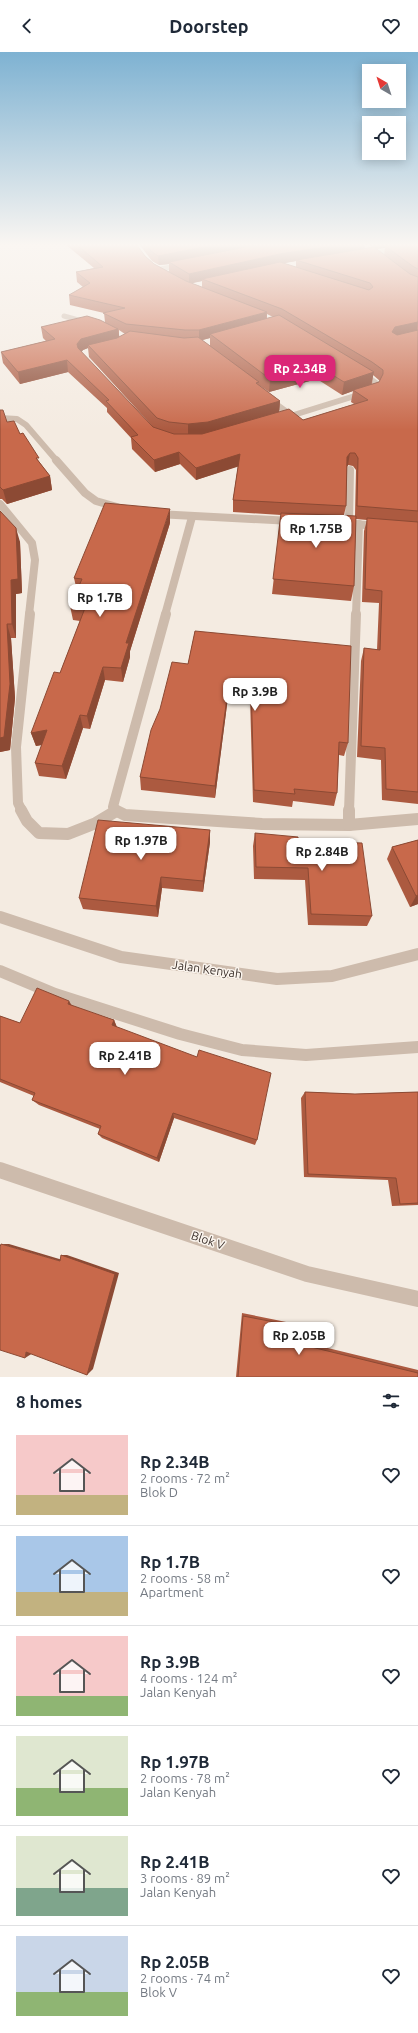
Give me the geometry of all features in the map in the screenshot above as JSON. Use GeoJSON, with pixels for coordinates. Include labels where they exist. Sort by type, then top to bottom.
{"type":"FeatureCollection","features":[{"type":"Feature","properties":{"kind":"street"},"geometry":{"type":"LineString","coordinates":[[64,316],[96,325]]}},
{"type":"Feature","properties":{"kind":"street"},"geometry":{"type":"LineString","coordinates":[[276,420],[374,390],[377,384],[355,369]]}},
{"type":"Feature","properties":{"kind":"street"},"geometry":{"type":"LineString","coordinates":[[261,392],[291,415]]}},
{"type":"Feature","properties":{"kind":"street"},"geometry":{"type":"LineString","coordinates":[[0,418],[17,419],[26,425],[85,493],[96,501],[123,508]]}},
{"type":"Feature","properties":{"kind":"street"},"geometry":{"type":"LineString","coordinates":[[349,523],[350,470]]}},
{"type":"Feature","properties":{"kind":"street"},"geometry":{"type":"LineString","coordinates":[[0,504],[32,543],[36,560],[16,747],[18,803],[27,821],[39,834],[68,834],[96,823],[116,811]]}},
{"type":"Feature","properties":{"kind":"street"},"geometry":{"type":"LineString","coordinates":[[151,513],[192,518],[303,522]]}},
{"type":"Feature","properties":{"kind":"street"},"geometry":{"type":"LineString","coordinates":[[192,518],[114,803],[113,807],[116,811],[125,815],[262,824],[349,825],[418,819]]}},
{"type":"Feature","properties":{"kind":"street"},"geometry":{"type":"LineString","coordinates":[[333,523],[388,527]]}},
{"type":"Feature","properties":{"kind":"street"},"geometry":{"type":"LineString","coordinates":[[349,825],[359,524]]}},
{"type":"Feature","properties":{"kind":"street","name":"Jalan Kenyah"},"geometry":{"type":"LineString","coordinates":[[0,917],[121,957],[277,979],[332,976],[418,954]]}},
{"type":"Feature","properties":{"kind":"street"},"geometry":{"type":"LineString","coordinates":[[0,971],[55,994],[180,1034],[242,1050],[306,1055],[418,1047]]}},
{"type":"Feature","properties":{"kind":"street","name":"Blok V"},"geometry":{"type":"LineString","coordinates":[[0,1170],[307,1274],[418,1299]]}},
{"type":"Feature","properties":{"kind":"building"},"geometry":{"type":"Polygon","coordinates":[[[116,306],[251,306],[267,312],[199,330],[126,324],[103,313],[125,308],[116,306]]]}},
{"type":"Feature","properties":{"kind":"building"},"geometry":{"type":"Polygon","coordinates":[[[274,306],[418,306],[418,322],[395,327],[392,332],[397,335],[418,330],[418,511],[357,506],[358,458],[355,453],[350,453],[347,457],[346,506],[233,500],[240,454],[196,468],[179,452],[154,460],[131,437],[138,435],[106,401],[109,400],[67,360],[18,372],[1,352],[55,339],[41,327],[87,316],[100,320],[118,329],[81,339],[77,344],[78,348],[153,427],[174,434],[202,434],[289,409],[303,420],[368,400],[353,390],[379,382],[383,374],[383,370],[282,309],[274,306]]]}},
{"type":"Feature","properties":{"kind":"building"},"geometry":{"type":"Polygon","coordinates":[[[279,315],[374,372],[344,382],[318,366],[270,379],[210,334],[279,315]]]}},
{"type":"Feature","properties":{"kind":"building"},"geometry":{"type":"Polygon","coordinates":[[[130,331],[184,338],[198,337],[259,382],[256,383],[280,401],[208,422],[188,424],[169,422],[157,418],[88,345],[117,338],[130,331]]]}},
{"type":"Feature","properties":{"kind":"building"},"geometry":{"type":"Polygon","coordinates":[[[0,410],[3,410],[7,422],[14,421],[20,434],[23,433],[39,458],[36,458],[50,476],[3,490],[0,487],[0,410]]]}},
{"type":"Feature","properties":{"kind":"building"},"geometry":{"type":"Polygon","coordinates":[[[105,503],[170,509],[126,643],[129,643],[121,668],[103,667],[87,716],[80,715],[62,766],[35,763],[47,730],[31,733],[54,672],[60,673],[85,608],[70,606],[82,579],[74,578],[105,503]]]}},
{"type":"Feature","properties":{"kind":"building"},"geometry":{"type":"Polygon","coordinates":[[[0,511],[16,528],[18,579],[11,580],[12,624],[7,624],[10,684],[4,737],[0,738],[0,511]]]}},
{"type":"Feature","properties":{"kind":"building"},"geometry":{"type":"Polygon","coordinates":[[[281,513],[356,516],[354,586],[273,579],[281,513]]]}},
{"type":"Feature","properties":{"kind":"building"},"geometry":{"type":"Polygon","coordinates":[[[367,518],[418,522],[418,792],[386,789],[385,748],[361,746],[364,648],[380,650],[382,591],[365,589],[367,518]]]}},
{"type":"Feature","properties":{"kind":"building"},"geometry":{"type":"Polygon","coordinates":[[[195,631],[351,646],[348,743],[339,742],[337,793],[294,789],[295,794],[254,790],[251,684],[229,683],[215,786],[140,777],[151,730],[160,709],[172,662],[188,664],[195,631]]]}},
{"type":"Feature","properties":{"kind":"building"},"geometry":{"type":"Polygon","coordinates":[[[98,820],[210,830],[203,881],[161,877],[156,906],[79,898],[98,820]]]}},
{"type":"Feature","properties":{"kind":"building"},"geometry":{"type":"Polygon","coordinates":[[[255,833],[298,837],[298,841],[362,843],[372,916],[311,914],[308,868],[256,867],[255,833]]]}},
{"type":"Feature","properties":{"kind":"building"},"geometry":{"type":"Polygon","coordinates":[[[418,840],[418,895],[416,896],[392,847],[418,840]]]}},
{"type":"Feature","properties":{"kind":"building"},"geometry":{"type":"Polygon","coordinates":[[[37,988],[69,1001],[68,1004],[114,1020],[112,1025],[197,1057],[199,1050],[271,1073],[257,1140],[173,1113],[157,1158],[98,1134],[101,1126],[32,1100],[35,1093],[0,1079],[0,1016],[20,1023],[37,988]]]}},
{"type":"Feature","properties":{"kind":"building"},"geometry":{"type":"Polygon","coordinates":[[[305,1092],[355,1094],[418,1092],[418,1203],[400,1204],[396,1178],[308,1174],[305,1092]]]}},
{"type":"Feature","properties":{"kind":"building"},"geometry":{"type":"Polygon","coordinates":[[[1,1244],[60,1261],[61,1255],[115,1274],[87,1375],[26,1352],[25,1358],[0,1350],[1,1244]]]}},
{"type":"Feature","properties":{"kind":"building"},"geometry":{"type":"Polygon","coordinates":[[[243,1316],[300,1327],[299,1344],[418,1373],[418,1377],[238,1377],[243,1316]]]}}]}
